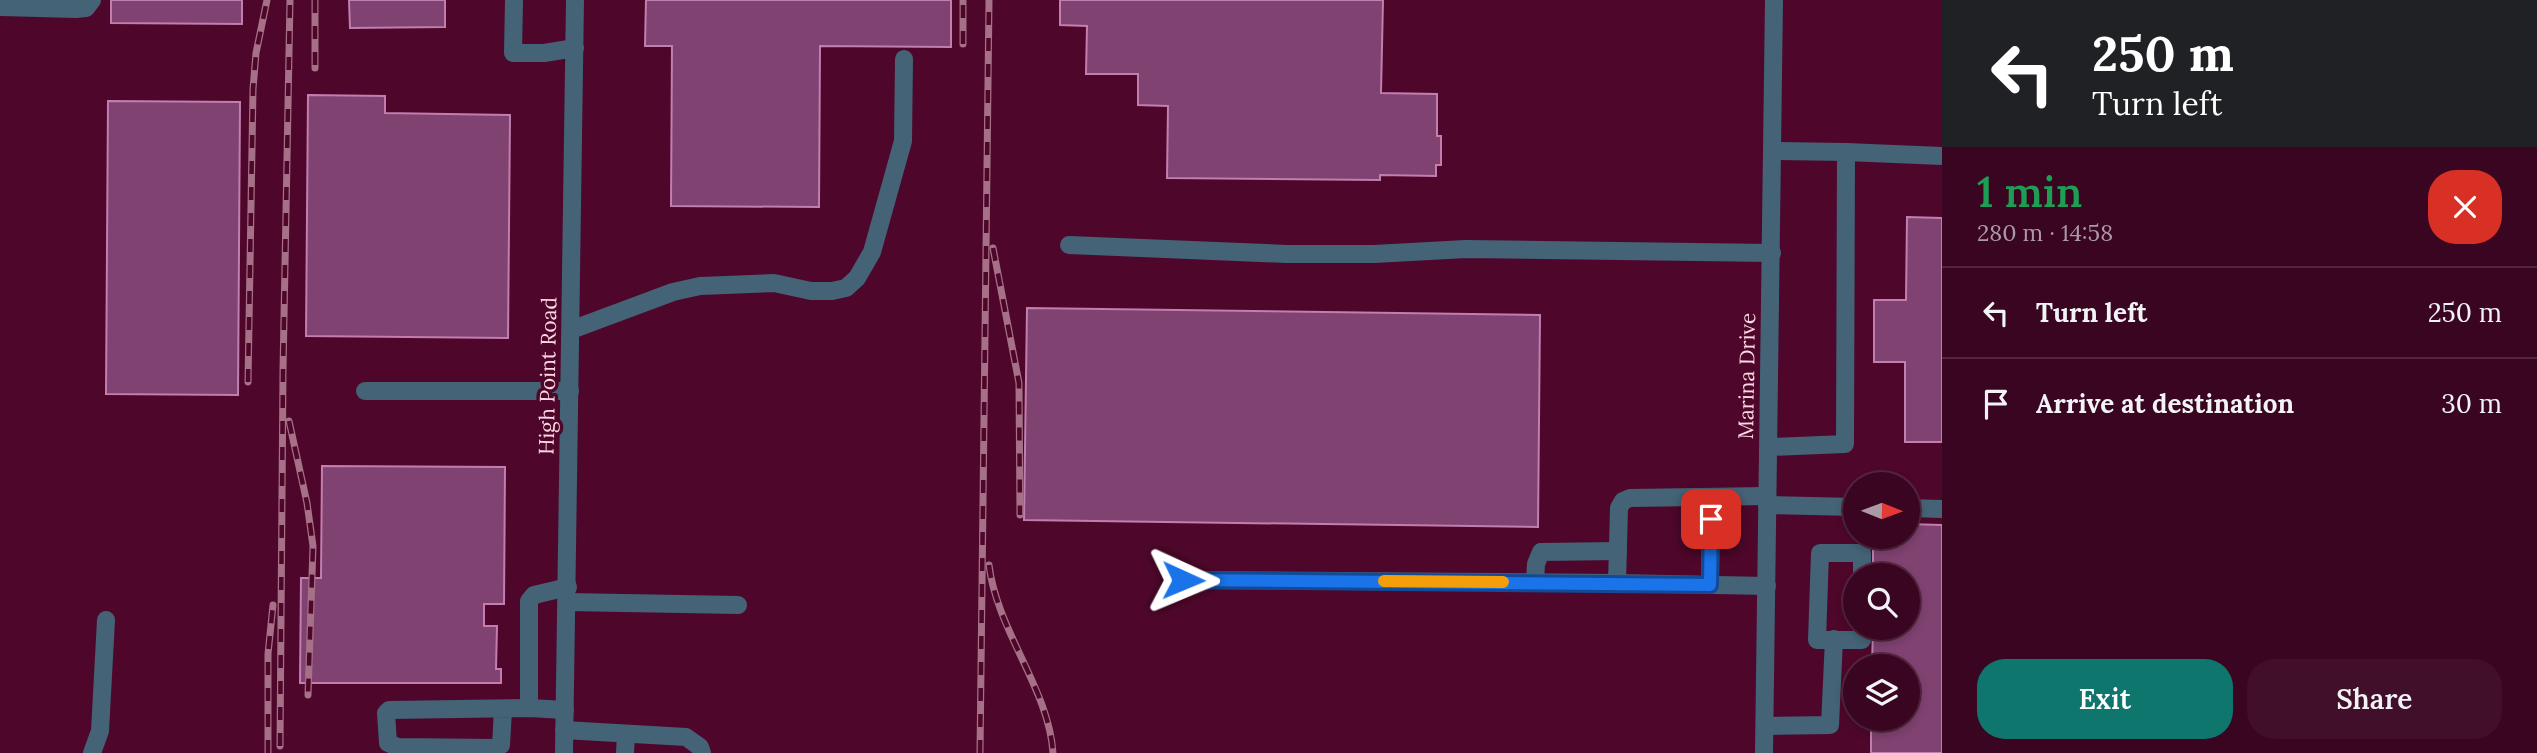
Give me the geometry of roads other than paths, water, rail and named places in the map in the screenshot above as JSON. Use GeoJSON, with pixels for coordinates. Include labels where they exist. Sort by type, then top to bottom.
{"type":"FeatureCollection","features":[{"type":"Feature","properties":{"kind":"street"},"geometry":{"type":"LineString","coordinates":[[0,7],[76,9],[86,8],[92,0]]}},
{"type":"Feature","properties":{"kind":"street"},"geometry":{"type":"LineString","coordinates":[[514,0],[513,53],[544,53],[575,48]]}},
{"type":"Feature","properties":{"kind":"street","name":"High Point Road"},"geometry":{"type":"LineString","coordinates":[[564,753],[575,0]]}},
{"type":"Feature","properties":{"kind":"street","name":"Marina Drive"},"geometry":{"type":"LineString","coordinates":[[1764,753],[1774,0]]}},
{"type":"Feature","properties":{"kind":"street"},"geometry":{"type":"LineString","coordinates":[[571,330],[673,292],[701,286],[774,282],[811,290],[832,291],[846,288],[857,278],[872,252],[904,141],[904,59]]}},
{"type":"Feature","properties":{"kind":"street"},"geometry":{"type":"LineString","coordinates":[[1773,151],[1942,156]]}},
{"type":"Feature","properties":{"kind":"street"},"geometry":{"type":"LineString","coordinates":[[1769,447],[1845,444],[1846,152]]}},
{"type":"Feature","properties":{"kind":"street"},"geometry":{"type":"LineString","coordinates":[[1069,245],[1312,254],[1466,249],[1772,253]]}},
{"type":"Feature","properties":{"kind":"street"},"geometry":{"type":"LineString","coordinates":[[365,391],[570,391]]}},
{"type":"Feature","properties":{"kind":"street"},"geometry":{"type":"LineString","coordinates":[[1710,585],[1711,497]]}},
{"type":"Feature","properties":{"kind":"street"},"geometry":{"type":"LineString","coordinates":[[1617,583],[1619,508],[1623,501],[1630,498],[1711,497],[1843,506]]}},
{"type":"Feature","properties":{"kind":"street"},"geometry":{"type":"LineString","coordinates":[[1920,508],[1942,509]]}},
{"type":"Feature","properties":{"kind":"street"},"geometry":{"type":"LineString","coordinates":[[1535,582],[1536,564],[1541,552],[1618,551]]}},
{"type":"Feature","properties":{"kind":"street"},"geometry":{"type":"LineString","coordinates":[[1843,639],[1817,640],[1820,554],[1862,553],[1862,563]]}},
{"type":"Feature","properties":{"kind":"street"},"geometry":{"type":"LineString","coordinates":[[1183,580],[1767,586]]}},
{"type":"Feature","properties":{"kind":"street"},"geometry":{"type":"LineString","coordinates":[[528,708],[529,601],[534,595],[738,605]]}},
{"type":"Feature","properties":{"kind":"street"},"geometry":{"type":"LineString","coordinates":[[92,753],[100,731],[106,620]]}},
{"type":"Feature","properties":{"kind":"street"},"geometry":{"type":"LineString","coordinates":[[1765,726],[1830,725],[1834,639]]}},
{"type":"Feature","properties":{"kind":"street"},"geometry":{"type":"LineString","coordinates":[[503,710],[501,745],[495,748],[398,747],[388,743],[386,713],[389,710],[528,708],[565,710]]}},
{"type":"Feature","properties":{"kind":"street"},"geometry":{"type":"LineString","coordinates":[[564,730],[626,734],[664,744],[686,737],[700,747],[702,753]]}},
{"type":"Feature","properties":{"kind":"street"},"geometry":{"type":"LineString","coordinates":[[625,753],[626,734]]}},
{"type":"Feature","properties":{"kind":"railway"},"geometry":{"type":"LineString","coordinates":[[248,382],[253,89],[256,53],[267,0]]}},
{"type":"Feature","properties":{"kind":"railway"},"geometry":{"type":"LineString","coordinates":[[280,746],[290,0]]}},
{"type":"Feature","properties":{"kind":"railway"},"geometry":{"type":"LineString","coordinates":[[315,0],[315,68]]}},
{"type":"Feature","properties":{"kind":"railway"},"geometry":{"type":"LineString","coordinates":[[963,0],[963,44]]}},
{"type":"Feature","properties":{"kind":"railway"},"geometry":{"type":"LineString","coordinates":[[980,753],[989,0]]}},
{"type":"Feature","properties":{"kind":"railway"},"geometry":{"type":"LineString","coordinates":[[993,248],[1019,383],[1020,515]]}},
{"type":"Feature","properties":{"kind":"railway"},"geometry":{"type":"LineString","coordinates":[[289,421],[307,503],[313,546],[308,695]]}},
{"type":"Feature","properties":{"kind":"railway"},"geometry":{"type":"LineString","coordinates":[[989,565],[1002,613],[1042,706],[1053,753]]}},
{"type":"Feature","properties":{"kind":"railway"},"geometry":{"type":"LineString","coordinates":[[268,753],[268,654],[273,605]]}}]}
